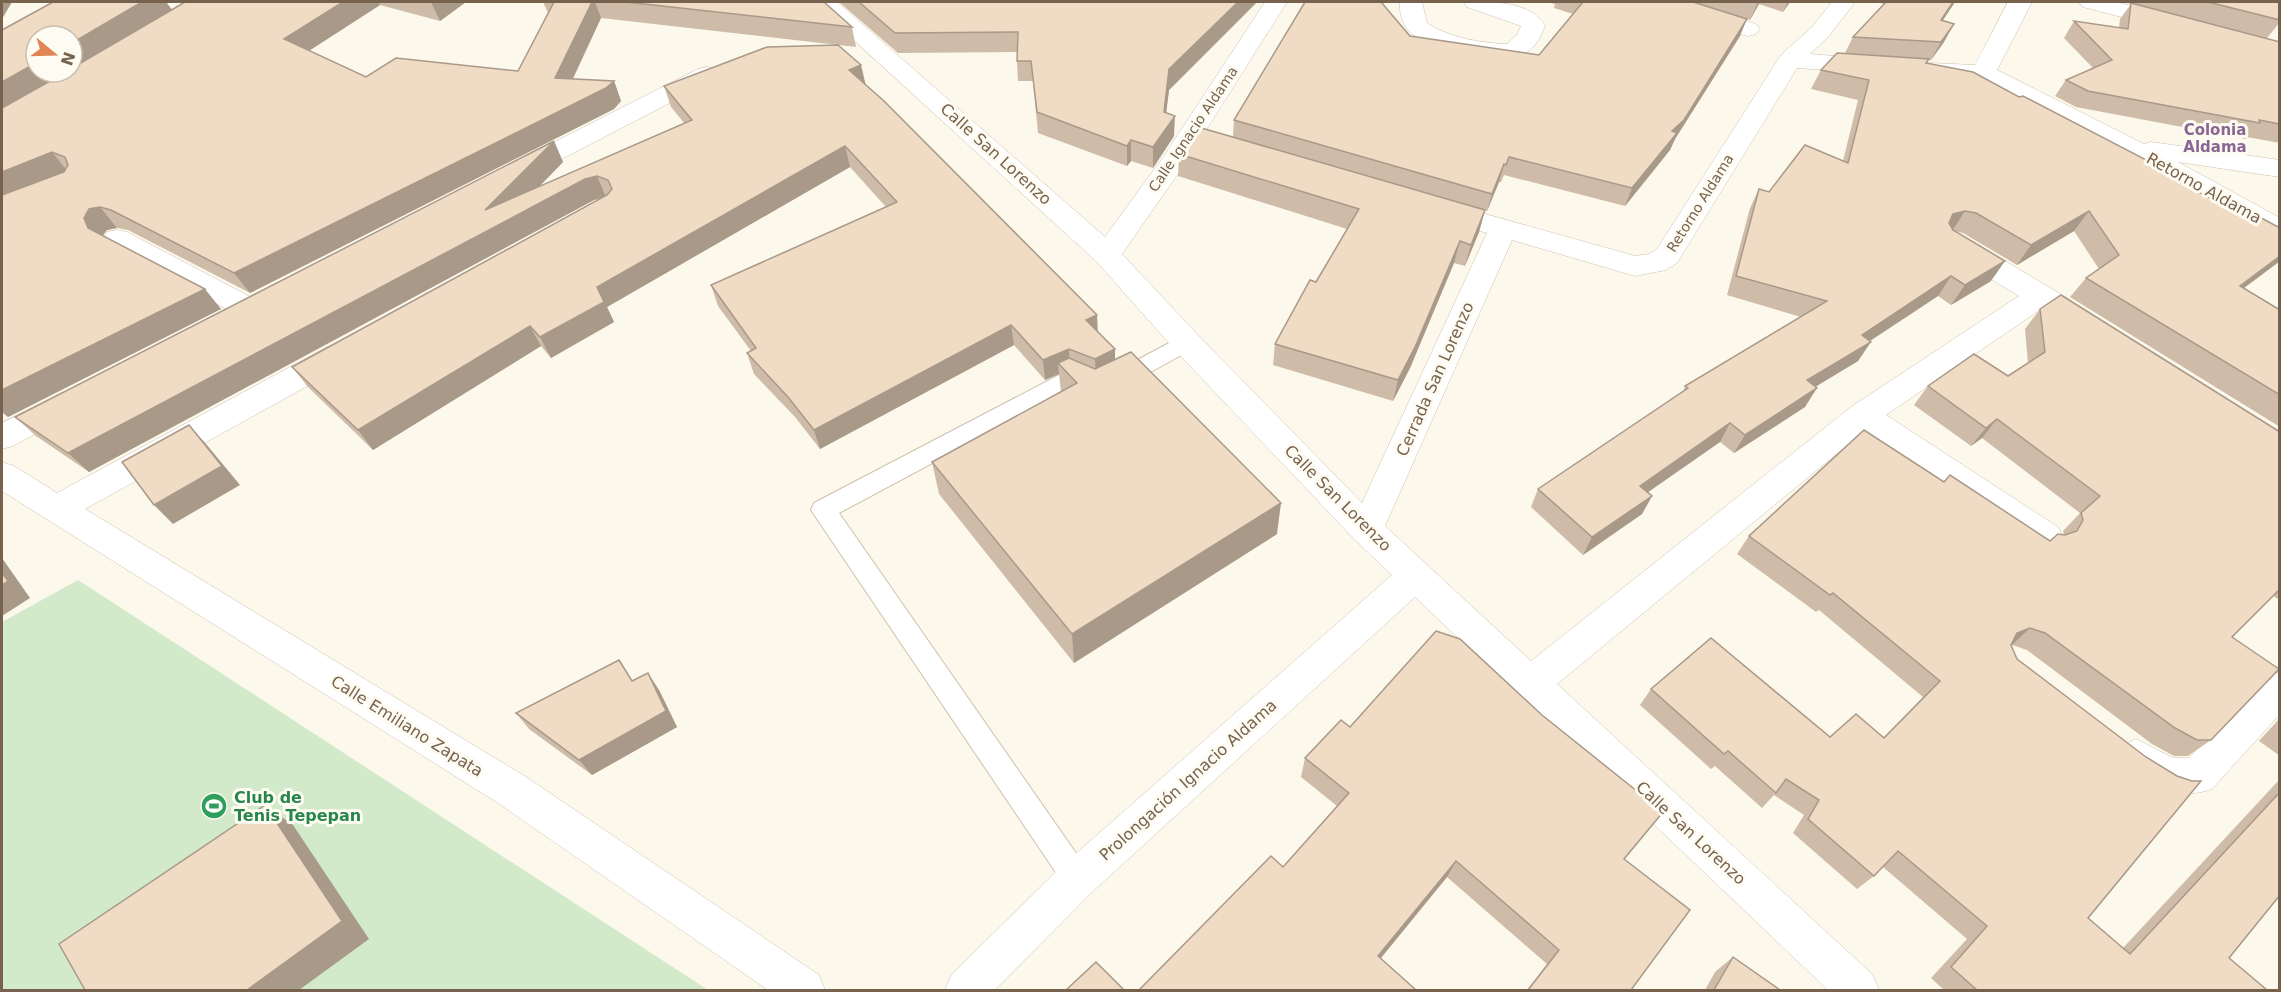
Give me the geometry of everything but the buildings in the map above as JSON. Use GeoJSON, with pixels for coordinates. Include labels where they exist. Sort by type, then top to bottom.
{"type":"FeatureCollection","features":[{"type":"Feature","properties":{"kind":"street","name":"Calle San Lorenzo"},"geometry":{"type":"LineString","coordinates":[[824,2],[1107,255],[1186,342],[1367,530],[1532,682],[1858,990]]}},
{"type":"Feature","properties":{"kind":"street","name":"Calle Ignacio Aldama"},"geometry":{"type":"LineString","coordinates":[[1107,255],[1201,139],[1276,2]]}},
{"type":"Feature","properties":{"kind":"street"},"geometry":{"type":"LineString","coordinates":[[1411,2],[1411,14],[1419,28],[1432,35],[1497,51],[1513,51],[1531,35],[1533,25],[1527,18],[1475,2]]}},
{"type":"Feature","properties":{"kind":"street"},"geometry":{"type":"LineString","coordinates":[[1665,2],[1748,29]]}},
{"type":"Feature","properties":{"kind":"street"},"geometry":{"type":"LineString","coordinates":[[1790,60],[1821,31],[1844,2]]}},
{"type":"Feature","properties":{"kind":"street"},"geometry":{"type":"LineString","coordinates":[[1983,73],[2020,2]]}},
{"type":"Feature","properties":{"kind":"street"},"geometry":{"type":"LineString","coordinates":[[2091,2],[2191,28]]}},
{"type":"Feature","properties":{"kind":"street"},"geometry":{"type":"LineString","coordinates":[[852,57],[887,56]]}},
{"type":"Feature","properties":{"kind":"street","name":"Retorno Aldama"},"geometry":{"type":"LineString","coordinates":[[1413,202],[1635,266],[1656,263],[1667,256],[1790,60],[1983,73],[2128,146],[2280,230]]}},
{"type":"Feature","properties":{"kind":"street"},"geometry":{"type":"LineString","coordinates":[[492,184],[726,65]]}},
{"type":"Feature","properties":{"kind":"street","name":"Retorno Aldama"},"geometry":{"type":"LineString","coordinates":[[2128,146],[2280,169]]}},
{"type":"Feature","properties":{"kind":"street","name":"Cerrada San Lorenzo"},"geometry":{"type":"LineString","coordinates":[[1367,530],[1503,229]]}},
{"type":"Feature","properties":{"kind":"street"},"geometry":{"type":"LineString","coordinates":[[117,239],[259,303],[217,324]]}},
{"type":"Feature","properties":{"kind":"street"},"geometry":{"type":"LineString","coordinates":[[1952,242],[2081,320]]}},
{"type":"Feature","properties":{"kind":"street"},"geometry":{"type":"LineString","coordinates":[[1532,682],[1862,415],[2041,295]]}},
{"type":"Feature","properties":{"kind":"street"},"geometry":{"type":"LineString","coordinates":[[56,509],[367,339]]}},
{"type":"Feature","properties":{"kind":"street"},"geometry":{"type":"LineString","coordinates":[[2,437],[84,394]]}},
{"type":"Feature","properties":{"kind":"street"},"geometry":{"type":"LineString","coordinates":[[1862,415],[2046,537]]}},
{"type":"Feature","properties":{"kind":"street","name":"Calle Emiliano Zapata"},"geometry":{"type":"LineString","coordinates":[[2,475],[512,790],[804,990]]}},
{"type":"Feature","properties":{"kind":"street","name":"Prolongación Ignacio Aldama"},"geometry":{"type":"LineString","coordinates":[[966,990],[1077,879],[1416,575]]}},
{"type":"Feature","properties":{"kind":"street"},"geometry":{"type":"LineString","coordinates":[[2111,738],[2138,758],[2169,776],[2198,776],[2280,688]]}},
{"type":"Feature","properties":{"kind":"lane"},"geometry":{"type":"LineString","coordinates":[[1077,879],[824,510],[1071,380],[1096,392],[1186,342]]}},
{"type":"Feature","properties":{"kind":"green space","name":"Club de Tenis Tepepan"},"geometry":{"type":"Polygon","coordinates":[[[78,580],[708,990],[2,990],[2,622],[78,580]]]}},
{"type":"Feature","properties":{"kind":"place","name":"Club de Tenis Tepepan"},"geometry":{"type":"Point","coordinates":[214,806]}},
{"type":"Feature","properties":{"kind":"district","name":"Colonia Aldama"},"geometry":{"type":"Point","coordinates":[2215,138]}}]}
